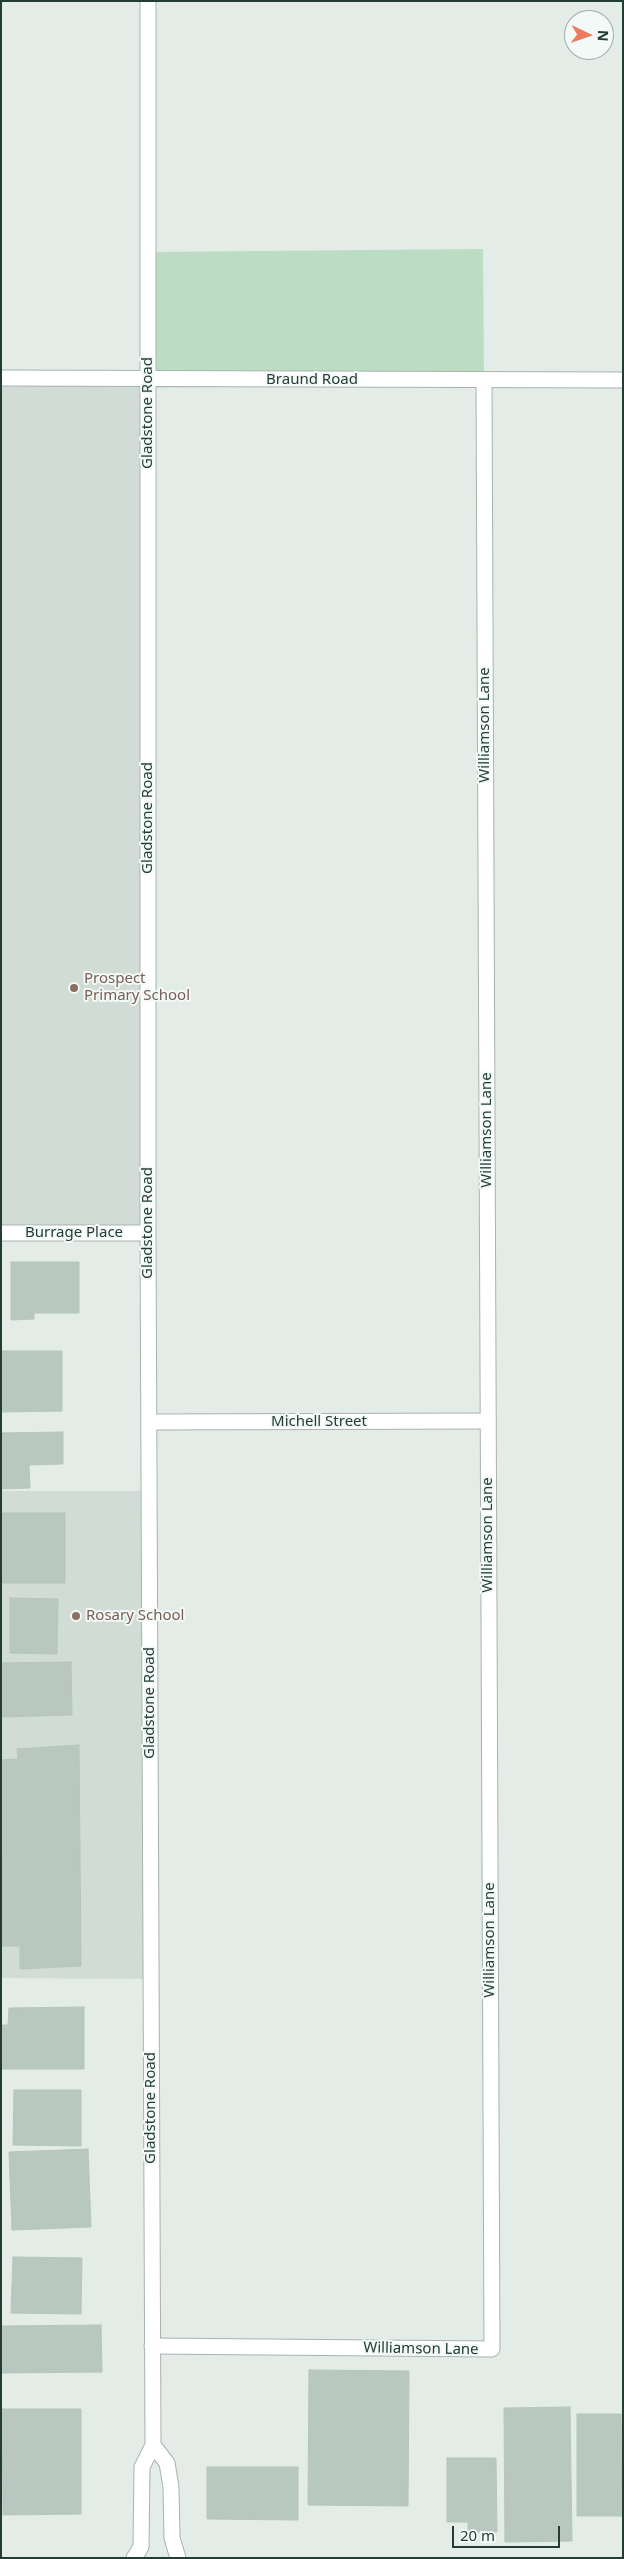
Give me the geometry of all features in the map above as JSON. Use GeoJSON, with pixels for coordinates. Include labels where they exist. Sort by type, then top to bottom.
{"type":"FeatureCollection","features":[{"type":"Feature","properties":{"kind":"street","name":"Gladstone Road"},"geometry":{"type":"LineString","coordinates":[[134,2558],[141,2547],[142,2467],[153,2445],[148,1233],[148,1]]}},
{"type":"Feature","properties":{"kind":"street","name":"Braund Road"},"geometry":{"type":"LineString","coordinates":[[1,378],[623,380]]}},
{"type":"Feature","properties":{"kind":"street","name":"Williamson Lane"},"geometry":{"type":"LineString","coordinates":[[152,2346],[492,2349],[484,381]]}},
{"type":"Feature","properties":{"kind":"street","name":"Burrage Place"},"geometry":{"type":"LineString","coordinates":[[1,1233],[148,1233]]}},
{"type":"Feature","properties":{"kind":"street","name":"Michell Street"},"geometry":{"type":"LineString","coordinates":[[150,1422],[488,1421]]}},
{"type":"Feature","properties":{"kind":"street"},"geometry":{"type":"LineString","coordinates":[[153,2445],[167,2463],[172,2487],[172,2538],[178,2558]]}},
{"type":"Feature","properties":{"kind":"shaded area","name":"Prospect Primary School"},"geometry":{"type":"Polygon","coordinates":[[[1,378],[148,378],[148,1233],[1,1233],[1,378]]]}},
{"type":"Feature","properties":{"kind":"shaded area","name":"Rosary School"},"geometry":{"type":"Polygon","coordinates":[[[1,1491],[150,1491],[151,1979],[1,1978],[1,1491]]]}},
{"type":"Feature","properties":{"kind":"green space"},"geometry":{"type":"Polygon","coordinates":[[[483,249],[484,381],[148,378],[148,252],[483,249]]]}},
{"type":"Feature","properties":{"kind":"building"},"geometry":{"type":"Polygon","coordinates":[[[11,1262],[79,1262],[79,1313],[34,1313],[34,1319],[11,1320],[11,1262]]]}},
{"type":"Feature","properties":{"kind":"building"},"geometry":{"type":"Polygon","coordinates":[[[1,1351],[62,1351],[62,1411],[1,1412],[1,1351]]]}},
{"type":"Feature","properties":{"kind":"building"},"geometry":{"type":"Polygon","coordinates":[[[63,1432],[63,1464],[29,1465],[30,1488],[1,1489],[1,1433],[63,1432]]]}},
{"type":"Feature","properties":{"kind":"building"},"geometry":{"type":"Polygon","coordinates":[[[1,1513],[65,1513],[65,1583],[1,1583],[1,1513]]]}},
{"type":"Feature","properties":{"kind":"building"},"geometry":{"type":"Polygon","coordinates":[[[10,1598],[58,1599],[57,1654],[10,1653],[10,1598]]]}},
{"type":"Feature","properties":{"kind":"building"},"geometry":{"type":"Polygon","coordinates":[[[71,1662],[72,1715],[1,1717],[1,1663],[71,1662]]]}},
{"type":"Feature","properties":{"kind":"building"},"geometry":{"type":"Polygon","coordinates":[[[79,1745],[81,1966],[20,1969],[20,1946],[2,1946],[1,1760],[18,1759],[17,1749],[79,1745]]]}},
{"type":"Feature","properties":{"kind":"building"},"geometry":{"type":"Polygon","coordinates":[[[84,2007],[84,2069],[1,2069],[1,2025],[8,2025],[9,2008],[84,2007]]]}},
{"type":"Feature","properties":{"kind":"building"},"geometry":{"type":"Polygon","coordinates":[[[14,2090],[81,2090],[81,2146],[13,2145],[14,2090]]]}},
{"type":"Feature","properties":{"kind":"building"},"geometry":{"type":"Polygon","coordinates":[[[88,2149],[91,2227],[12,2230],[9,2152],[88,2149]]]}},
{"type":"Feature","properties":{"kind":"building"},"geometry":{"type":"Polygon","coordinates":[[[13,2257],[82,2258],[81,2314],[11,2313],[13,2257]]]}},
{"type":"Feature","properties":{"kind":"building"},"geometry":{"type":"Polygon","coordinates":[[[101,2325],[102,2372],[1,2373],[1,2326],[101,2325]]]}},
{"type":"Feature","properties":{"kind":"building"},"geometry":{"type":"Polygon","coordinates":[[[309,2370],[409,2371],[408,2506],[308,2505],[309,2370]]]}},
{"type":"Feature","properties":{"kind":"building"},"geometry":{"type":"Polygon","coordinates":[[[570,2407],[572,2541],[505,2542],[504,2408],[570,2407]]]}},
{"type":"Feature","properties":{"kind":"building"},"geometry":{"type":"Polygon","coordinates":[[[2,2409],[81,2409],[81,2514],[3,2515],[2,2409]]]}},
{"type":"Feature","properties":{"kind":"building"},"geometry":{"type":"Polygon","coordinates":[[[577,2414],[621,2414],[623,2516],[577,2516],[577,2414]]]}},
{"type":"Feature","properties":{"kind":"building"},"geometry":{"type":"Polygon","coordinates":[[[447,2458],[496,2458],[497,2532],[468,2532],[468,2522],[447,2522],[447,2458]]]}},
{"type":"Feature","properties":{"kind":"building"},"geometry":{"type":"Polygon","coordinates":[[[207,2467],[298,2467],[298,2520],[207,2519],[207,2467]]]}},
{"type":"Feature","properties":{"kind":"place","name":"Prospect Primary School"},"geometry":{"type":"Point","coordinates":[74,988]}},
{"type":"Feature","properties":{"kind":"place","name":"Rosary School"},"geometry":{"type":"Point","coordinates":[76,1616]}}]}
